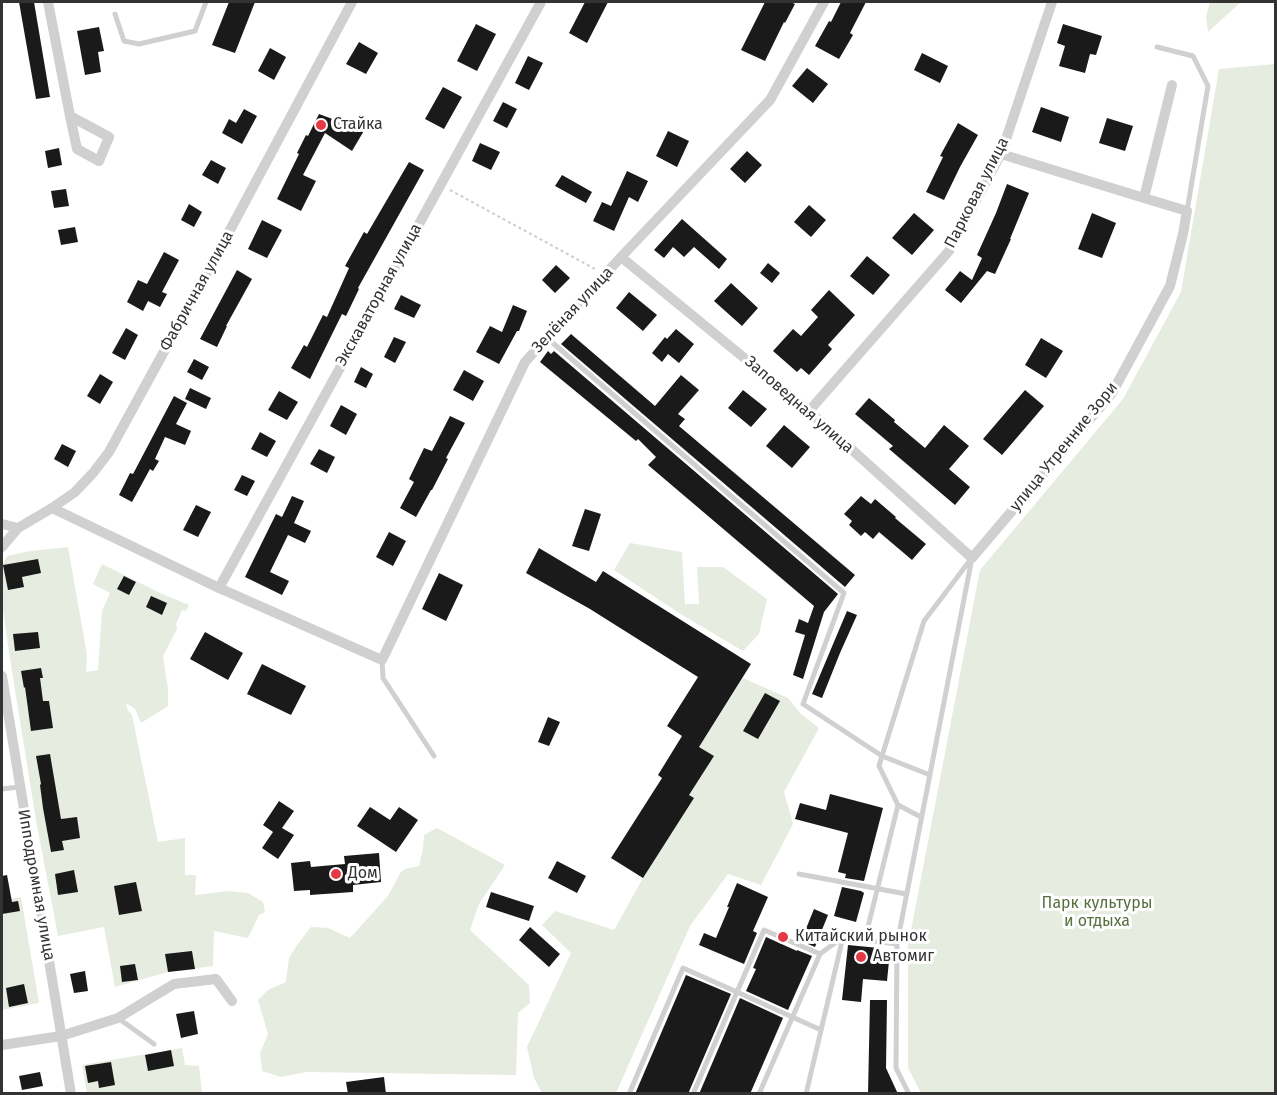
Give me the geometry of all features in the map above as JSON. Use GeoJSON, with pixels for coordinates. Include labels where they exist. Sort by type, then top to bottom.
{"type":"FeatureCollection","features":[{"type":"Feature","properties":{"kind":"street"},"geometry":{"type":"LineString","coordinates":[[48,2],[70,116]]}},
{"type":"Feature","properties":{"kind":"street","name":"Фабричная улица"},"geometry":{"type":"LineString","coordinates":[[2,547],[18,528],[75,492],[93,474],[109,452],[352,2]]}},
{"type":"Feature","properties":{"kind":"street","name":"Экскаваторная улица"},"geometry":{"type":"LineString","coordinates":[[219,588],[541,2]]}},
{"type":"Feature","properties":{"kind":"street","name":"Зелёная улица"},"geometry":{"type":"LineString","coordinates":[[381,660],[525,362],[770,100],[824,2]]}},
{"type":"Feature","properties":{"kind":"street","name":"Парковая улица"},"geometry":{"type":"LineString","coordinates":[[809,411],[949,251],[1001,154],[1052,2]]}},
{"type":"Feature","properties":{"kind":"street"},"geometry":{"type":"LineString","coordinates":[[1144,198],[1172,85]]}},
{"type":"Feature","properties":{"kind":"street"},"geometry":{"type":"LineString","coordinates":[[1001,154],[1187,211]]}},
{"type":"Feature","properties":{"kind":"street","name":"улица Утренние Зори"},"geometry":{"type":"LineString","coordinates":[[972,558],[1112,393],[1170,286],[1184,234],[1187,211]]}},
{"type":"Feature","properties":{"kind":"street","name":"Заповедная улица"},"geometry":{"type":"LineString","coordinates":[[621,257],[809,411],[972,558]]}},
{"type":"Feature","properties":{"kind":"street"},"geometry":{"type":"LineString","coordinates":[[52,508],[219,588],[381,660]]}},
{"type":"Feature","properties":{"kind":"street"},"geometry":{"type":"LineString","coordinates":[[2,524],[18,528]]}},
{"type":"Feature","properties":{"kind":"street","name":"Ипподромная улица"},"geometry":{"type":"LineString","coordinates":[[2,676],[71,1094]]}},
{"type":"Feature","properties":{"kind":"street"},"geometry":{"type":"LineString","coordinates":[[2,1045],[61,1035],[118,1018],[174,984],[216,979],[232,1001]]}},
{"type":"Feature","properties":{"kind":"lane"},"geometry":{"type":"LineString","coordinates":[[115,14],[124,41],[139,44],[195,31],[206,2]]}},
{"type":"Feature","properties":{"kind":"lane"},"geometry":{"type":"LineString","coordinates":[[1157,47],[1193,56],[1208,86],[1187,211]]}},
{"type":"Feature","properties":{"kind":"lane"},"geometry":{"type":"LineString","coordinates":[[546,338],[844,593],[803,704],[882,756],[930,775]]}},
{"type":"Feature","properties":{"kind":"lane"},"geometry":{"type":"LineString","coordinates":[[921,817],[898,805],[879,766],[924,621],[972,558]]}},
{"type":"Feature","properties":{"kind":"lane"},"geometry":{"type":"LineString","coordinates":[[909,1094],[896,1068],[897,944],[972,558]]}},
{"type":"Feature","properties":{"kind":"lane"},"geometry":{"type":"LineString","coordinates":[[381,660],[383,678],[434,756]]}},
{"type":"Feature","properties":{"kind":"lane"},"geometry":{"type":"LineString","coordinates":[[2,789],[19,787]]}},
{"type":"Feature","properties":{"kind":"lane"},"geometry":{"type":"LineString","coordinates":[[865,939],[898,805]]}},
{"type":"Feature","properties":{"kind":"lane"},"geometry":{"type":"LineString","coordinates":[[799,874],[906,894]]}},
{"type":"Feature","properties":{"kind":"lane"},"geometry":{"type":"LineString","coordinates":[[693,1094],[764,930],[820,954]]}},
{"type":"Feature","properties":{"kind":"lane"},"geometry":{"type":"LineString","coordinates":[[759,1094],[820,954],[843,937],[897,944]]}},
{"type":"Feature","properties":{"kind":"lane"},"geometry":{"type":"LineString","coordinates":[[806,1094],[843,937]]}},
{"type":"Feature","properties":{"kind":"lane"},"geometry":{"type":"LineString","coordinates":[[629,1094],[682,968],[822,1030]]}},
{"type":"Feature","properties":{"kind":"lane"},"geometry":{"type":"LineString","coordinates":[[118,1018],[154,1044]]}},
{"type":"Feature","properties":{"kind":"path"},"geometry":{"type":"LineString","coordinates":[[440,184],[606,275]]}},
{"type":"Feature","properties":{"kind":"green space"},"geometry":{"type":"Polygon","coordinates":[[[1210,2],[1241,2],[1208,32],[1206,17],[1210,2]]]}},
{"type":"Feature","properties":{"kind":"green space","name":"Парк культуры и отдыха"},"geometry":{"type":"Polygon","coordinates":[[[1275,64],[1275,1093],[921,1093],[908,1068],[908,946],[980,570],[1123,399],[1181,292],[1219,69],[1275,64]]]}},
{"type":"Feature","properties":{"kind":"green space"},"geometry":{"type":"Polygon","coordinates":[[[630,543],[682,552],[685,604],[699,604],[697,567],[723,567],[767,599],[759,634],[743,651],[679,613],[614,570],[630,543]]]}},
{"type":"Feature","properties":{"kind":"green space"},"geometry":{"type":"Polygon","coordinates":[[[68,547],[87,655],[86,672],[98,670],[102,611],[110,593],[93,584],[102,564],[189,605],[186,611],[182,610],[176,624],[177,629],[163,656],[168,706],[141,723],[135,709],[126,703],[132,715],[158,842],[185,838],[185,875],[196,875],[195,895],[229,891],[248,893],[263,902],[265,912],[259,915],[248,938],[214,931],[213,966],[168,972],[115,987],[104,927],[58,936],[36,820],[11,665],[2,603],[2,566],[7,556],[68,547]]]}},
{"type":"Feature","properties":{"kind":"green space"},"geometry":{"type":"Polygon","coordinates":[[[743,678],[788,698],[801,714],[819,728],[784,792],[793,824],[761,885],[728,874],[690,926],[616,1093],[542,1093],[534,1078],[527,1047],[571,953],[542,925],[555,911],[614,930],[643,878],[694,798],[689,795],[714,756],[699,747],[743,678]]]}},
{"type":"Feature","properties":{"kind":"green space"},"geometry":{"type":"Polygon","coordinates":[[[437,828],[505,865],[479,904],[470,930],[529,985],[530,1003],[518,1013],[516,1075],[306,1072],[281,1077],[262,1071],[260,1053],[268,1034],[258,1000],[268,990],[286,982],[289,958],[297,945],[311,927],[328,928],[350,938],[388,896],[400,873],[405,869],[419,866],[424,835],[437,828]]]}},
{"type":"Feature","properties":{"kind":"green space"},"geometry":{"type":"Polygon","coordinates":[[[21,897],[39,1003],[2,1010],[2,901],[21,897]]]}},
{"type":"Feature","properties":{"kind":"green space"},"geometry":{"type":"Polygon","coordinates":[[[182,1048],[185,1065],[199,1066],[202,1093],[87,1093],[82,1065],[182,1048]]]}},
{"type":"Feature","properties":{"kind":"building"},"geometry":{"type":"Polygon","coordinates":[[[19,2],[34,2],[50,97],[36,99],[19,2]]]}},
{"type":"Feature","properties":{"kind":"building"},"geometry":{"type":"Polygon","coordinates":[[[229,2],[255,2],[235,53],[212,45],[229,2]]]}},
{"type":"Feature","properties":{"kind":"building"},"geometry":{"type":"Polygon","coordinates":[[[585,2],[608,2],[587,43],[569,33],[585,2]]]}},
{"type":"Feature","properties":{"kind":"building"},"geometry":{"type":"Polygon","coordinates":[[[765,2],[795,4],[765,61],[741,50],[765,2]]]}},
{"type":"Feature","properties":{"kind":"building"},"geometry":{"type":"Polygon","coordinates":[[[841,2],[866,2],[850,33],[853,35],[839,59],[815,46],[841,2]]]}},
{"type":"Feature","properties":{"kind":"building"},"geometry":{"type":"Polygon","coordinates":[[[476,24],[496,34],[477,71],[457,61],[476,24]]]}},
{"type":"Feature","properties":{"kind":"building"},"geometry":{"type":"Polygon","coordinates":[[[1063,24],[1102,36],[1096,55],[1090,54],[1085,73],[1059,66],[1065,46],[1057,43],[1063,24]]]}},
{"type":"Feature","properties":{"kind":"building"},"geometry":{"type":"Polygon","coordinates":[[[99,27],[104,51],[98,52],[101,72],[85,75],[77,31],[99,27]]]}},
{"type":"Feature","properties":{"kind":"building"},"geometry":{"type":"Polygon","coordinates":[[[359,42],[378,53],[366,74],[346,64],[359,42]]]}},
{"type":"Feature","properties":{"kind":"building"},"geometry":{"type":"Polygon","coordinates":[[[270,48],[286,57],[274,80],[258,71],[270,48]]]}},
{"type":"Feature","properties":{"kind":"building"},"geometry":{"type":"Polygon","coordinates":[[[922,53],[948,66],[940,83],[914,70],[922,53]]]}},
{"type":"Feature","properties":{"kind":"building"},"geometry":{"type":"Polygon","coordinates":[[[528,56],[543,63],[529,90],[515,83],[528,56]]]}},
{"type":"Feature","properties":{"kind":"building"},"geometry":{"type":"Polygon","coordinates":[[[807,68],[828,84],[813,103],[792,86],[807,68]]]}},
{"type":"Feature","properties":{"kind":"building"},"geometry":{"type":"Polygon","coordinates":[[[443,87],[462,97],[444,129],[425,119],[443,87]]]}},
{"type":"Feature","properties":{"kind":"building"},"geometry":{"type":"Polygon","coordinates":[[[503,102],[517,109],[507,128],[493,121],[503,102]]]}},
{"type":"Feature","properties":{"kind":"building"},"geometry":{"type":"Polygon","coordinates":[[[1041,107],[1069,117],[1061,142],[1032,132],[1041,107]]]}},
{"type":"Feature","properties":{"kind":"building"},"geometry":{"type":"Polygon","coordinates":[[[244,109],[257,116],[242,144],[222,133],[229,119],[236,123],[244,109]]]}},
{"type":"Feature","properties":{"kind":"building"},"geometry":{"type":"Polygon","coordinates":[[[319,114],[338,121],[341,117],[365,129],[352,151],[325,133],[303,175],[316,181],[301,211],[277,199],[299,154],[297,153],[319,114]]]}},
{"type":"Feature","properties":{"kind":"building"},"geometry":{"type":"Polygon","coordinates":[[[1107,118],[1133,126],[1125,151],[1099,143],[1107,118]]]}},
{"type":"Feature","properties":{"kind":"building"},"geometry":{"type":"Polygon","coordinates":[[[958,123],[978,135],[944,200],[926,192],[943,157],[940,156],[958,123]]]}},
{"type":"Feature","properties":{"kind":"building"},"geometry":{"type":"Polygon","coordinates":[[[668,131],[689,141],[677,167],[656,156],[668,131]]]}},
{"type":"Feature","properties":{"kind":"building"},"geometry":{"type":"Polygon","coordinates":[[[480,143],[500,152],[491,170],[472,161],[480,143]]]}},
{"type":"Feature","properties":{"kind":"building"},"geometry":{"type":"Polygon","coordinates":[[[59,148],[62,165],[48,168],[45,151],[59,148]]]}},
{"type":"Feature","properties":{"kind":"building"},"geometry":{"type":"Polygon","coordinates":[[[747,151],[762,165],[745,183],[730,169],[747,151]]]}},
{"type":"Feature","properties":{"kind":"building"},"geometry":{"type":"Polygon","coordinates":[[[211,160],[226,168],[218,184],[202,175],[211,160]]]}},
{"type":"Feature","properties":{"kind":"building"},"geometry":{"type":"Polygon","coordinates":[[[409,162],[424,170],[358,288],[346,316],[342,314],[310,379],[291,368],[304,345],[307,347],[323,315],[327,317],[349,268],[345,266],[364,232],[367,234],[409,162]]]}},
{"type":"Feature","properties":{"kind":"building"},"geometry":{"type":"Polygon","coordinates":[[[627,171],[648,181],[638,202],[629,197],[614,231],[593,221],[602,202],[611,206],[627,171]]]}},
{"type":"Feature","properties":{"kind":"building"},"geometry":{"type":"Polygon","coordinates":[[[562,175],[592,192],[586,203],[555,186],[562,175]]]}},
{"type":"Feature","properties":{"kind":"building"},"geometry":{"type":"Polygon","coordinates":[[[1007,184],[1029,193],[995,274],[987,271],[961,303],[945,290],[960,271],[972,280],[982,258],[977,255],[1007,184]]]}},
{"type":"Feature","properties":{"kind":"building"},"geometry":{"type":"Polygon","coordinates":[[[66,189],[69,206],[54,208],[51,191],[66,189]]]}},
{"type":"Feature","properties":{"kind":"building"},"geometry":{"type":"Polygon","coordinates":[[[189,204],[202,212],[194,227],[181,220],[189,204]]]}},
{"type":"Feature","properties":{"kind":"building"},"geometry":{"type":"Polygon","coordinates":[[[809,205],[826,220],[811,237],[794,222],[809,205]]]}},
{"type":"Feature","properties":{"kind":"building"},"geometry":{"type":"Polygon","coordinates":[[[914,213],[934,230],[912,255],[892,238],[914,213]]]}},
{"type":"Feature","properties":{"kind":"building"},"geometry":{"type":"Polygon","coordinates":[[[1092,213],[1116,223],[1102,258],[1078,249],[1092,213]]]}},
{"type":"Feature","properties":{"kind":"building"},"geometry":{"type":"Polygon","coordinates":[[[682,219],[727,259],[719,269],[694,247],[684,257],[673,247],[664,258],[654,250],[682,219]]]}},
{"type":"Feature","properties":{"kind":"building"},"geometry":{"type":"Polygon","coordinates":[[[262,220],[282,230],[267,258],[248,249],[262,220]]]}},
{"type":"Feature","properties":{"kind":"building"},"geometry":{"type":"Polygon","coordinates":[[[75,227],[78,242],[61,245],[58,230],[75,227]]]}},
{"type":"Feature","properties":{"kind":"building"},"geometry":{"type":"Polygon","coordinates":[[[164,252],[179,260],[162,292],[167,294],[160,307],[148,301],[143,311],[127,302],[138,280],[147,284],[164,252]]]}},
{"type":"Feature","properties":{"kind":"building"},"geometry":{"type":"Polygon","coordinates":[[[867,256],[890,275],[873,295],[850,276],[867,256]]]}},
{"type":"Feature","properties":{"kind":"building"},"geometry":{"type":"Polygon","coordinates":[[[768,263],[780,273],[772,283],[760,273],[768,263]]]}},
{"type":"Feature","properties":{"kind":"building"},"geometry":{"type":"Polygon","coordinates":[[[556,265],[570,278],[555,293],[542,280],[556,265]]]}},
{"type":"Feature","properties":{"kind":"building"},"geometry":{"type":"Polygon","coordinates":[[[237,270],[252,279],[217,347],[200,339],[237,270]]]}},
{"type":"Feature","properties":{"kind":"building"},"geometry":{"type":"Polygon","coordinates":[[[731,283],[758,308],[742,326],[714,301],[731,283]]]}},
{"type":"Feature","properties":{"kind":"building"},"geometry":{"type":"Polygon","coordinates":[[[829,290],[855,315],[828,345],[832,349],[809,375],[801,368],[797,372],[773,351],[793,329],[801,336],[818,317],[811,310],[829,290]]]}},
{"type":"Feature","properties":{"kind":"building"},"geometry":{"type":"Polygon","coordinates":[[[629,292],[657,315],[643,331],[616,308],[629,292]]]}},
{"type":"Feature","properties":{"kind":"building"},"geometry":{"type":"Polygon","coordinates":[[[401,295],[421,305],[414,318],[394,309],[401,295]]]}},
{"type":"Feature","properties":{"kind":"building"},"geometry":{"type":"Polygon","coordinates":[[[513,305],[527,311],[519,331],[499,364],[476,352],[490,326],[502,332],[513,305]]]}},
{"type":"Feature","properties":{"kind":"building"},"geometry":{"type":"Polygon","coordinates":[[[126,328],[138,335],[125,360],[112,353],[126,328]]]}},
{"type":"Feature","properties":{"kind":"building"},"geometry":{"type":"Polygon","coordinates":[[[676,329],[694,344],[679,363],[668,354],[662,362],[652,353],[665,337],[667,339],[676,329]]]}},
{"type":"Feature","properties":{"kind":"building"},"geometry":{"type":"Polygon","coordinates":[[[571,334],[655,406],[681,375],[699,390],[678,414],[685,419],[679,426],[855,575],[845,587],[561,344],[571,334]]]}},
{"type":"Feature","properties":{"kind":"building"},"geometry":{"type":"Polygon","coordinates":[[[394,337],[406,342],[395,363],[384,357],[394,337]]]}},
{"type":"Feature","properties":{"kind":"building"},"geometry":{"type":"Polygon","coordinates":[[[1041,338],[1063,351],[1046,378],[1025,365],[1041,338]]]}},
{"type":"Feature","properties":{"kind":"building"},"geometry":{"type":"Polygon","coordinates":[[[548,351],[551,354],[554,351],[838,594],[824,612],[803,679],[793,675],[805,635],[795,632],[799,619],[808,623],[814,606],[648,465],[656,457],[638,439],[636,441],[540,362],[548,351]]]}},
{"type":"Feature","properties":{"kind":"building"},"geometry":{"type":"Polygon","coordinates":[[[194,359],[209,367],[202,380],[187,372],[194,359]]]}},
{"type":"Feature","properties":{"kind":"building"},"geometry":{"type":"Polygon","coordinates":[[[361,367],[373,374],[366,388],[354,382],[361,367]]]}},
{"type":"Feature","properties":{"kind":"building"},"geometry":{"type":"Polygon","coordinates":[[[464,370],[484,381],[473,401],[453,390],[464,370]]]}},
{"type":"Feature","properties":{"kind":"building"},"geometry":{"type":"Polygon","coordinates":[[[100,374],[113,382],[100,404],[87,396],[100,374]]]}},
{"type":"Feature","properties":{"kind":"building"},"geometry":{"type":"Polygon","coordinates":[[[190,388],[211,398],[206,409],[185,399],[190,388]]]}},
{"type":"Feature","properties":{"kind":"building"},"geometry":{"type":"Polygon","coordinates":[[[743,390],[767,409],[751,427],[728,408],[743,390]]]}},
{"type":"Feature","properties":{"kind":"building"},"geometry":{"type":"Polygon","coordinates":[[[1025,390],[1044,406],[1002,455],[983,439],[1025,390]]]}},
{"type":"Feature","properties":{"kind":"building"},"geometry":{"type":"Polygon","coordinates":[[[279,391],[298,402],[287,420],[268,410],[279,391]]]}},
{"type":"Feature","properties":{"kind":"building"},"geometry":{"type":"Polygon","coordinates":[[[174,396],[187,403],[176,424],[191,431],[185,445],[165,437],[155,459],[159,461],[153,471],[150,469],[132,502],[119,495],[130,473],[133,474],[174,396]]]}},
{"type":"Feature","properties":{"kind":"building"},"geometry":{"type":"Polygon","coordinates":[[[869,398],[925,448],[944,425],[969,446],[949,469],[970,487],[955,505],[889,449],[893,446],[855,414],[869,398]]]}},
{"type":"Feature","properties":{"kind":"building"},"geometry":{"type":"Polygon","coordinates":[[[341,405],[357,414],[346,435],[330,426],[341,405]]]}},
{"type":"Feature","properties":{"kind":"building"},"geometry":{"type":"Polygon","coordinates":[[[450,416],[465,423],[416,517],[400,508],[414,482],[409,479],[424,448],[432,451],[450,416]]]}},
{"type":"Feature","properties":{"kind":"building"},"geometry":{"type":"Polygon","coordinates":[[[784,425],[810,447],[792,468],[766,446],[784,425]]]}},
{"type":"Feature","properties":{"kind":"building"},"geometry":{"type":"Polygon","coordinates":[[[260,432],[276,441],[267,457],[251,449],[260,432]]]}},
{"type":"Feature","properties":{"kind":"building"},"geometry":{"type":"Polygon","coordinates":[[[62,444],[76,451],[68,467],[54,459],[62,444]]]}},
{"type":"Feature","properties":{"kind":"building"},"geometry":{"type":"Polygon","coordinates":[[[319,449],[335,457],[327,473],[310,464],[319,449]]]}},
{"type":"Feature","properties":{"kind":"building"},"geometry":{"type":"Polygon","coordinates":[[[242,475],[255,481],[247,496],[234,490],[242,475]]]}},
{"type":"Feature","properties":{"kind":"building"},"geometry":{"type":"Polygon","coordinates":[[[292,496],[304,501],[294,523],[311,531],[305,543],[288,535],[270,572],[289,581],[282,595],[245,577],[276,514],[282,517],[292,496]]]}},
{"type":"Feature","properties":{"kind":"building"},"geometry":{"type":"Polygon","coordinates":[[[861,496],[871,504],[875,499],[926,544],[912,560],[879,532],[873,539],[865,532],[861,536],[849,525],[852,521],[844,514],[861,496]]]}},
{"type":"Feature","properties":{"kind":"building"},"geometry":{"type":"Polygon","coordinates":[[[196,505],[211,512],[198,537],[183,530],[196,505]]]}},
{"type":"Feature","properties":{"kind":"building"},"geometry":{"type":"Polygon","coordinates":[[[585,509],[601,514],[589,551],[572,546],[585,509]]]}},
{"type":"Feature","properties":{"kind":"building"},"geometry":{"type":"Polygon","coordinates":[[[389,532],[406,541],[393,566],[376,557],[389,532]]]}},
{"type":"Feature","properties":{"kind":"building"},"geometry":{"type":"Polygon","coordinates":[[[539,548],[596,582],[603,571],[751,664],[699,747],[714,756],[689,795],[694,798],[643,878],[611,858],[662,778],[658,775],[682,736],[667,726],[698,677],[590,609],[526,573],[539,548]]]}},
{"type":"Feature","properties":{"kind":"building"},"geometry":{"type":"Polygon","coordinates":[[[38,559],[41,573],[22,577],[24,587],[8,590],[3,565],[38,559]]]}},
{"type":"Feature","properties":{"kind":"building"},"geometry":{"type":"Polygon","coordinates":[[[439,573],[463,585],[446,621],[422,609],[439,573]]]}},
{"type":"Feature","properties":{"kind":"building"},"geometry":{"type":"Polygon","coordinates":[[[124,576],[136,582],[129,595],[117,589],[124,576]]]}},
{"type":"Feature","properties":{"kind":"building"},"geometry":{"type":"Polygon","coordinates":[[[151,596],[167,603],[162,615],[146,607],[151,596]]]}},
{"type":"Feature","properties":{"kind":"building"},"geometry":{"type":"Polygon","coordinates":[[[847,611],[857,615],[822,698],[812,694],[847,611]]]}},
{"type":"Feature","properties":{"kind":"building"},"geometry":{"type":"Polygon","coordinates":[[[38,632],[40,648],[15,651],[13,634],[38,632]]]}},
{"type":"Feature","properties":{"kind":"building"},"geometry":{"type":"Polygon","coordinates":[[[205,632],[243,653],[228,680],[190,659],[205,632]]]}},
{"type":"Feature","properties":{"kind":"building"},"geometry":{"type":"Polygon","coordinates":[[[262,664],[306,686],[291,715],[247,694],[262,664]]]}},
{"type":"Feature","properties":{"kind":"building"},"geometry":{"type":"Polygon","coordinates":[[[41,668],[43,701],[49,701],[53,728],[31,731],[21,671],[41,668]]]}},
{"type":"Feature","properties":{"kind":"building"},"geometry":{"type":"Polygon","coordinates":[[[765,693],[780,701],[758,739],[743,731],[765,693]]]}},
{"type":"Feature","properties":{"kind":"building"},"geometry":{"type":"Polygon","coordinates":[[[548,717],[560,722],[549,746],[538,742],[548,717]]]}},
{"type":"Feature","properties":{"kind":"building"},"geometry":{"type":"Polygon","coordinates":[[[50,754],[61,819],[77,817],[80,838],[62,841],[64,850],[51,852],[36,756],[50,754]]]}},
{"type":"Feature","properties":{"kind":"building"},"geometry":{"type":"Polygon","coordinates":[[[830,794],[883,808],[864,881],[845,878],[846,874],[838,872],[848,833],[795,819],[800,803],[826,810],[830,794]]]}},
{"type":"Feature","properties":{"kind":"building"},"geometry":{"type":"Polygon","coordinates":[[[279,801],[294,811],[282,828],[294,835],[278,859],[262,848],[273,832],[263,825],[279,801]]]}},
{"type":"Feature","properties":{"kind":"building"},"geometry":{"type":"Polygon","coordinates":[[[370,807],[390,820],[399,807],[418,820],[396,852],[357,826],[370,807]]]}},
{"type":"Feature","properties":{"kind":"building","name":"Дом"},"geometry":{"type":"Polygon","coordinates":[[[379,853],[381,882],[353,885],[353,892],[310,895],[310,890],[294,891],[291,863],[310,861],[311,867],[345,864],[344,856],[379,853]]]}},
{"type":"Feature","properties":{"kind":"building"},"geometry":{"type":"Polygon","coordinates":[[[557,861],[586,876],[577,893],[548,878],[557,861]]]}},
{"type":"Feature","properties":{"kind":"building"},"geometry":{"type":"Polygon","coordinates":[[[74,870],[78,892],[58,895],[55,874],[74,870]]]}},
{"type":"Feature","properties":{"kind":"building"},"geometry":{"type":"Polygon","coordinates":[[[7,875],[12,902],[18,901],[20,911],[2,914],[2,876],[7,875]]]}},
{"type":"Feature","properties":{"kind":"building"},"geometry":{"type":"Polygon","coordinates":[[[136,882],[142,911],[119,915],[114,886],[136,882]]]}},
{"type":"Feature","properties":{"kind":"building"},"geometry":{"type":"Polygon","coordinates":[[[737,883],[768,897],[753,931],[757,933],[744,964],[699,945],[704,933],[716,938],[737,883]]]}},
{"type":"Feature","properties":{"kind":"building"},"geometry":{"type":"Polygon","coordinates":[[[842,887],[864,893],[856,922],[834,916],[842,887]]]}},
{"type":"Feature","properties":{"kind":"building"},"geometry":{"type":"Polygon","coordinates":[[[491,892],[534,906],[529,921],[486,907],[491,892]]]}},
{"type":"Feature","properties":{"kind":"building"},"geometry":{"type":"Polygon","coordinates":[[[814,909],[828,915],[815,947],[801,941],[814,909]]]}},
{"type":"Feature","properties":{"kind":"building"},"geometry":{"type":"Polygon","coordinates":[[[530,927],[560,954],[549,967],[519,940],[530,927]]]}},
{"type":"Feature","properties":{"kind":"building"},"geometry":{"type":"Polygon","coordinates":[[[766,937],[812,956],[788,1010],[746,991],[766,937]]]}},
{"type":"Feature","properties":{"kind":"building"},"geometry":{"type":"Polygon","coordinates":[[[848,945],[879,948],[889,961],[887,981],[863,979],[861,1002],[842,1000],[848,945]]]}},
{"type":"Feature","properties":{"kind":"building"},"geometry":{"type":"Polygon","coordinates":[[[192,951],[195,969],[168,972],[165,954],[192,951]]]}},
{"type":"Feature","properties":{"kind":"building"},"geometry":{"type":"Polygon","coordinates":[[[135,964],[138,980],[122,982],[120,966],[135,964]]]}},
{"type":"Feature","properties":{"kind":"building"},"geometry":{"type":"Polygon","coordinates":[[[85,971],[88,991],[74,993],[70,974],[85,971]]]}},
{"type":"Feature","properties":{"kind":"building"},"geometry":{"type":"Polygon","coordinates":[[[686,975],[731,994],[688,1094],[635,1094],[686,975]]]}},
{"type":"Feature","properties":{"kind":"building"},"geometry":{"type":"Polygon","coordinates":[[[24,984],[28,1003],[9,1007],[6,988],[24,984]]]}},
{"type":"Feature","properties":{"kind":"building"},"geometry":{"type":"Polygon","coordinates":[[[740,998],[783,1018],[750,1094],[699,1094],[740,998]]]}},
{"type":"Feature","properties":{"kind":"building"},"geometry":{"type":"Polygon","coordinates":[[[870,1000],[887,1000],[886,1068],[898,1094],[868,1094],[870,1000]]]}},
{"type":"Feature","properties":{"kind":"building"},"geometry":{"type":"Polygon","coordinates":[[[194,1011],[198,1034],[181,1038],[176,1014],[194,1011]]]}},
{"type":"Feature","properties":{"kind":"building"},"geometry":{"type":"Polygon","coordinates":[[[171,1050],[174,1066],[148,1071],[145,1055],[171,1050]]]}},
{"type":"Feature","properties":{"kind":"building"},"geometry":{"type":"Polygon","coordinates":[[[111,1062],[115,1085],[99,1088],[98,1081],[88,1083],[85,1066],[111,1062]]]}},
{"type":"Feature","properties":{"kind":"building"},"geometry":{"type":"Polygon","coordinates":[[[40,1072],[43,1086],[22,1090],[19,1076],[40,1072]]]}},
{"type":"Feature","properties":{"kind":"building"},"geometry":{"type":"Polygon","coordinates":[[[384,1077],[386,1094],[348,1094],[346,1082],[384,1077]]]}},
{"type":"Feature","properties":{"kind":"place","name":"Стайка"},"geometry":{"type":"Point","coordinates":[321,125]}},
{"type":"Feature","properties":{"kind":"place","name":"Дом"},"geometry":{"type":"Point","coordinates":[336,874]}},
{"type":"Feature","properties":{"kind":"place","name":"Китайский рынок"},"geometry":{"type":"Point","coordinates":[783,937]}},
{"type":"Feature","properties":{"kind":"place","name":"Автомиг"},"geometry":{"type":"Point","coordinates":[861,957]}}]}
